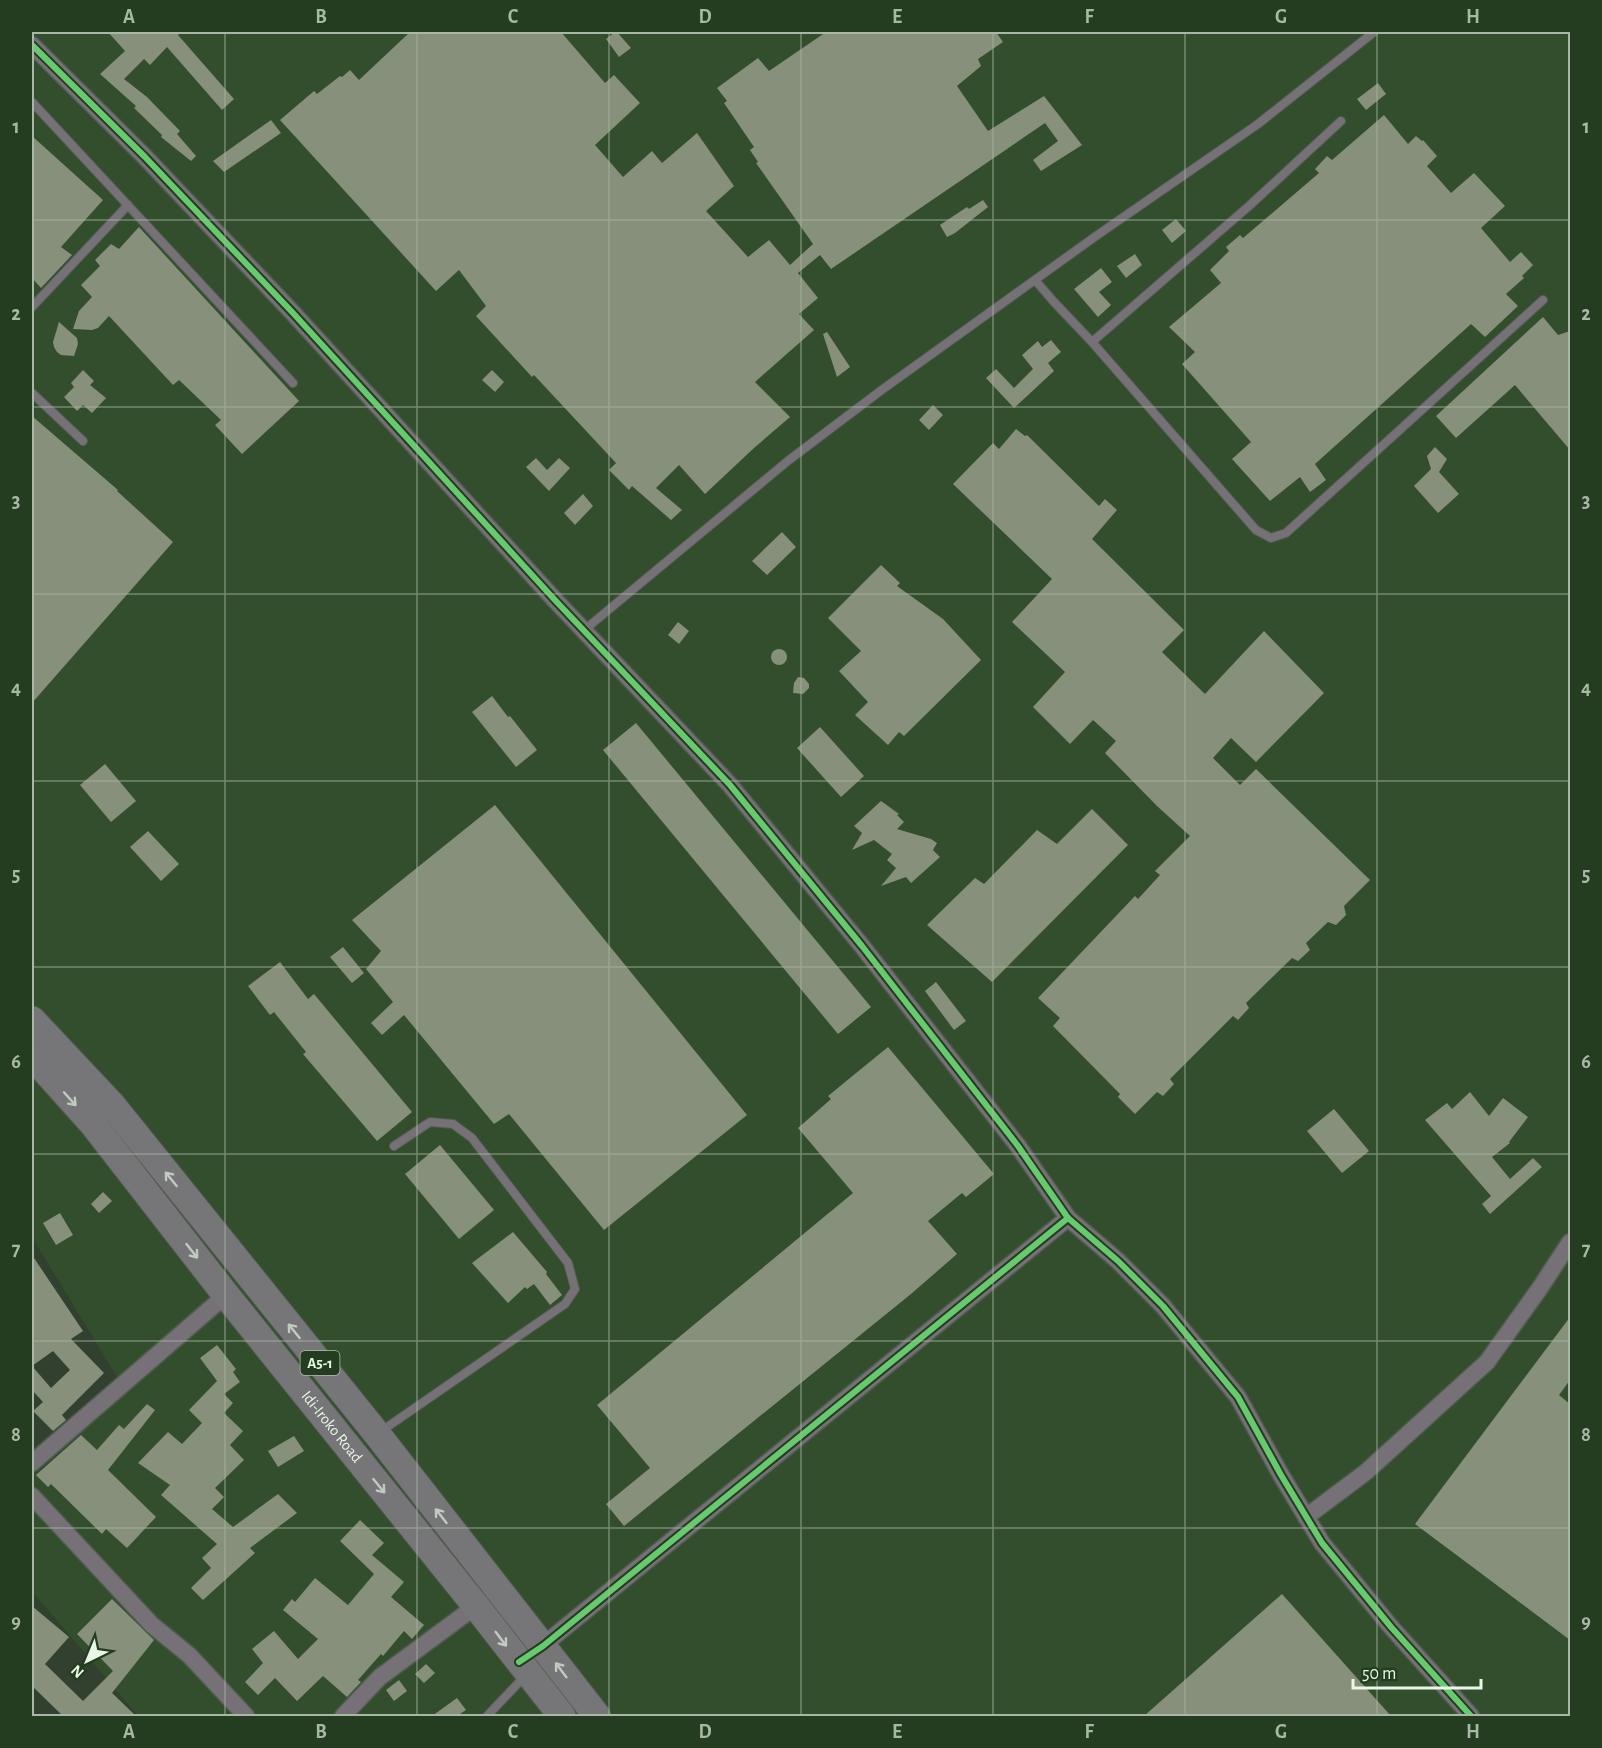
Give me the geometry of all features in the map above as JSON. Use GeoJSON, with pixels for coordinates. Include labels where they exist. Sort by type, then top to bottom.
{"type":"FeatureCollection","features":[{"type":"Feature","properties":{"kind":"highway","name":"A5-1"},"geometry":{"type":"LineString","coordinates":[[32,1020],[112,1105],[377,1434],[597,1716]]}},
{"type":"Feature","properties":{"kind":"highway","name":"Idi-Iroko Road"},"geometry":{"type":"LineString","coordinates":[[32,1057],[93,1124],[561,1716]]}},
{"type":"Feature","properties":{"kind":"street"},"geometry":{"type":"LineString","coordinates":[[32,45],[144,157],[293,313],[584,631],[730,785],[862,946],[1018,1146],[1068,1218],[1118,1261],[1163,1305],[1238,1396],[1322,1543],[1391,1627],[1471,1716]]}},
{"type":"Feature","properties":{"kind":"street"},"geometry":{"type":"LineString","coordinates":[[523,1668],[543,1646],[1068,1218]]}},
{"type":"Feature","properties":{"kind":"street"},"geometry":{"type":"LineString","coordinates":[[1306,1517],[1366,1472],[1487,1362],[1570,1242]]}},
{"type":"Feature","properties":{"kind":"street"},"geometry":{"type":"LineString","coordinates":[[32,1463],[226,1295]]}},
{"type":"Feature","properties":{"kind":"street"},"geometry":{"type":"LineString","coordinates":[[32,1496],[152,1625],[189,1655],[246,1716]]}},
{"type":"Feature","properties":{"kind":"street"},"geometry":{"type":"LineString","coordinates":[[343,1716],[380,1677],[476,1606]]}},
{"type":"Feature","properties":{"kind":"lane"},"geometry":{"type":"LineString","coordinates":[[584,631],[789,460],[1035,280],[1258,124],[1374,32]]}},
{"type":"Feature","properties":{"kind":"lane"},"geometry":{"type":"LineString","coordinates":[[32,102],[293,383]]}},
{"type":"Feature","properties":{"kind":"lane"},"geometry":{"type":"LineString","coordinates":[[1092,342],[1249,206],[1341,121]]}},
{"type":"Feature","properties":{"kind":"lane"},"geometry":{"type":"LineString","coordinates":[[32,307],[128,205]]}},
{"type":"Feature","properties":{"kind":"lane"},"geometry":{"type":"LineString","coordinates":[[1035,280],[1256,530],[1271,538],[1286,533],[1543,300]]}},
{"type":"Feature","properties":{"kind":"lane"},"geometry":{"type":"LineString","coordinates":[[32,393],[83,441]]}},
{"type":"Feature","properties":{"kind":"lane"},"geometry":{"type":"LineString","coordinates":[[377,1434],[565,1304],[575,1289],[568,1263],[472,1138],[453,1124],[430,1122],[394,1146]]}},
{"type":"Feature","properties":{"kind":"lane"},"geometry":{"type":"LineString","coordinates":[[487,1716],[523,1668]]}},
{"type":"Feature","properties":{"kind":"shaded area"},"geometry":{"type":"Polygon","coordinates":[[[32,32],[1570,32],[1570,1716],[138,1716],[32,1593],[32,1461],[73,1429],[117,1377],[32,1237],[32,32]]]}},
{"type":"Feature","properties":{"kind":"building"},"geometry":{"type":"Polygon","coordinates":[[[108,32],[181,32],[178,35],[234,99],[222,110],[167,47],[150,65],[144,59],[124,79],[147,97],[180,131],[177,134],[196,156],[191,161],[161,137],[162,135],[134,108],[136,106],[100,74],[125,51],[108,32]]]}},
{"type":"Feature","properties":{"kind":"building"},"geometry":{"type":"Polygon","coordinates":[[[410,32],[561,32],[605,83],[614,75],[640,103],[595,145],[623,177],[652,151],[662,163],[697,133],[734,186],[706,211],[748,257],[769,240],[790,265],[813,244],[756,163],[758,162],[750,150],[754,147],[724,103],[727,101],[717,88],[758,58],[769,71],[826,32],[996,32],[1003,42],[978,59],[981,66],[957,86],[988,131],[1044,96],[1082,145],[1041,171],[1033,160],[1058,141],[1045,123],[831,269],[820,255],[798,273],[818,298],[799,314],[814,330],[755,382],[790,417],[705,494],[679,465],[656,488],[682,510],[671,520],[632,486],[629,490],[609,470],[616,463],[476,316],[486,306],[459,270],[436,291],[280,120],[314,91],[317,94],[350,70],[359,80],[410,32]]]}},
{"type":"Feature","properties":{"kind":"building"},"geometry":{"type":"Polygon","coordinates":[[[615,32],[631,48],[619,57],[606,39],[615,32]]]}},
{"type":"Feature","properties":{"kind":"building"},"geometry":{"type":"Polygon","coordinates":[[[1378,83],[1386,94],[1366,110],[1357,99],[1378,83]]]}},
{"type":"Feature","properties":{"kind":"building"},"geometry":{"type":"Polygon","coordinates":[[[1384,115],[1408,144],[1416,136],[1423,140],[1437,156],[1427,166],[1451,193],[1474,173],[1505,206],[1481,228],[1510,262],[1521,252],[1533,265],[1522,276],[1524,278],[1506,294],[1518,306],[1485,337],[1471,324],[1315,464],[1326,480],[1310,492],[1300,477],[1270,501],[1232,459],[1251,442],[1182,364],[1195,352],[1169,327],[1221,283],[1210,270],[1229,251],[1226,247],[1240,235],[1243,238],[1319,173],[1315,169],[1327,156],[1332,160],[1384,115]]]}},
{"type":"Feature","properties":{"kind":"building"},"geometry":{"type":"Polygon","coordinates":[[[271,120],[281,133],[224,172],[213,161],[271,120]]]}},
{"type":"Feature","properties":{"kind":"building"},"geometry":{"type":"Polygon","coordinates":[[[32,136],[103,200],[61,247],[72,255],[41,288],[32,278],[32,136]]]}},
{"type":"Feature","properties":{"kind":"building"},"geometry":{"type":"Polygon","coordinates":[[[983,200],[988,207],[947,237],[940,225],[967,207],[969,209],[983,200]]]}},
{"type":"Feature","properties":{"kind":"building"},"geometry":{"type":"Polygon","coordinates":[[[1176,219],[1186,231],[1172,243],[1162,230],[1176,219]]]}},
{"type":"Feature","properties":{"kind":"building"},"geometry":{"type":"Polygon","coordinates":[[[139,227],[299,401],[242,454],[215,425],[221,420],[179,380],[173,385],[109,316],[98,328],[73,329],[79,311],[92,297],[81,285],[100,266],[95,260],[111,244],[119,249],[139,227]]]}},
{"type":"Feature","properties":{"kind":"building"},"geometry":{"type":"Polygon","coordinates":[[[1135,254],[1142,265],[1126,278],[1117,266],[1135,254]]]}},
{"type":"Feature","properties":{"kind":"building"},"geometry":{"type":"Polygon","coordinates":[[[1101,268],[1112,282],[1099,292],[1111,305],[1098,317],[1074,289],[1101,268]]]}},
{"type":"Feature","properties":{"kind":"building"},"geometry":{"type":"Polygon","coordinates":[[[1543,317],[1558,335],[1570,331],[1570,450],[1515,385],[1456,438],[1436,416],[1543,317]]]}},
{"type":"Feature","properties":{"kind":"building"},"geometry":{"type":"Polygon","coordinates":[[[59,322],[77,338],[78,344],[74,356],[61,355],[54,347],[53,342],[59,322]]]}},
{"type":"Feature","properties":{"kind":"building"},"geometry":{"type":"Polygon","coordinates":[[[827,332],[850,367],[837,377],[823,334],[827,332]]]}},
{"type":"Feature","properties":{"kind":"building"},"geometry":{"type":"Polygon","coordinates":[[[1051,340],[1061,352],[1048,363],[1054,371],[1014,408],[986,378],[996,369],[1014,388],[1033,369],[1022,355],[1038,341],[1042,347],[1051,340]]]}},
{"type":"Feature","properties":{"kind":"building"},"geometry":{"type":"Polygon","coordinates":[[[83,370],[94,381],[90,385],[106,398],[92,413],[83,405],[77,411],[64,397],[74,387],[71,383],[83,370]]]}},
{"type":"Feature","properties":{"kind":"building"},"geometry":{"type":"Polygon","coordinates":[[[492,370],[504,382],[495,392],[482,380],[492,370]]]}},
{"type":"Feature","properties":{"kind":"building"},"geometry":{"type":"Polygon","coordinates":[[[933,405],[943,415],[929,430],[919,420],[933,405]]]}},
{"type":"Feature","properties":{"kind":"building"},"geometry":{"type":"Polygon","coordinates":[[[32,416],[118,490],[173,542],[32,703],[32,416]]]}},
{"type":"Feature","properties":{"kind":"building"},"geometry":{"type":"Polygon","coordinates":[[[1016,429],[1025,436],[1027,435],[1099,506],[1105,499],[1117,510],[1092,539],[1184,630],[1162,652],[1205,694],[1264,631],[1324,693],[1256,762],[1231,738],[1213,758],[1240,785],[1256,769],[1370,880],[1344,906],[1346,915],[1336,925],[1328,922],[1306,943],[1310,950],[1298,961],[1292,958],[1246,1003],[1249,1008],[1238,1020],[1233,1016],[1170,1079],[1174,1084],[1163,1096],[1157,1092],[1135,1114],[1118,1097],[1120,1094],[1053,1026],[1060,1018],[1038,998],[1135,896],[1138,899],[1160,875],[1155,871],[1190,836],[1105,753],[1116,741],[1093,720],[1070,744],[1033,707],[1065,672],[1012,622],[1052,579],[953,484],[993,443],[999,449],[1016,429]]]}},
{"type":"Feature","properties":{"kind":"building"},"geometry":{"type":"Polygon","coordinates":[[[1435,447],[1447,459],[1439,472],[1459,494],[1438,513],[1414,486],[1431,469],[1427,456],[1435,447]]]}},
{"type":"Feature","properties":{"kind":"building"},"geometry":{"type":"Polygon","coordinates":[[[536,458],[547,470],[559,458],[570,468],[549,491],[526,467],[536,458]]]}},
{"type":"Feature","properties":{"kind":"building"},"geometry":{"type":"Polygon","coordinates":[[[583,494],[593,506],[575,525],[564,513],[583,494]]]}},
{"type":"Feature","properties":{"kind":"building"},"geometry":{"type":"Polygon","coordinates":[[[782,532],[796,547],[767,575],[752,561],[782,532]]]}},
{"type":"Feature","properties":{"kind":"building"},"geometry":{"type":"Polygon","coordinates":[[[881,565],[900,583],[897,586],[943,619],[981,660],[904,736],[899,732],[888,745],[855,715],[868,702],[839,671],[861,651],[828,618],[881,565]]]}},
{"type":"Feature","properties":{"kind":"building"},"geometry":{"type":"Polygon","coordinates":[[[678,622],[689,631],[679,644],[668,635],[678,622]]]}},
{"type":"Feature","properties":{"kind":"building"},"geometry":{"type":"Polygon","coordinates":[[[776,649],[782,649],[787,657],[785,663],[776,665],[771,660],[771,654],[776,649]]]}},
{"type":"Feature","properties":{"kind":"building"},"geometry":{"type":"Polygon","coordinates":[[[798,677],[804,678],[809,684],[809,688],[803,694],[793,693],[794,683],[798,677]]]}},
{"type":"Feature","properties":{"kind":"building"},"geometry":{"type":"Polygon","coordinates":[[[492,696],[537,750],[516,767],[472,712],[492,696]]]}},
{"type":"Feature","properties":{"kind":"building"},"geometry":{"type":"Polygon","coordinates":[[[636,723],[871,1007],[838,1034],[603,750],[636,723]]]}},
{"type":"Feature","properties":{"kind":"building"},"geometry":{"type":"Polygon","coordinates":[[[820,727],[864,776],[841,797],[797,748],[820,727]]]}},
{"type":"Feature","properties":{"kind":"building"},"geometry":{"type":"Polygon","coordinates":[[[105,764],[136,801],[111,822],[80,785],[105,764]]]}},
{"type":"Feature","properties":{"kind":"building"},"geometry":{"type":"Polygon","coordinates":[[[881,801],[899,814],[897,815],[904,822],[897,829],[937,843],[933,850],[940,857],[911,883],[906,877],[881,886],[896,868],[887,860],[892,854],[874,840],[852,850],[862,833],[854,826],[881,801]]]}},
{"type":"Feature","properties":{"kind":"building"},"geometry":{"type":"Polygon","coordinates":[[[495,805],[747,1115],[604,1230],[509,1114],[494,1124],[404,1015],[382,1035],[371,1023],[393,1002],[366,969],[381,951],[352,920],[495,805]]]}},
{"type":"Feature","properties":{"kind":"building"},"geometry":{"type":"Polygon","coordinates":[[[1092,809],[1128,845],[992,982],[927,925],[975,878],[984,884],[1037,830],[1057,844],[1092,809]]]}},
{"type":"Feature","properties":{"kind":"building"},"geometry":{"type":"Polygon","coordinates":[[[148,831],[179,864],[161,881],[130,847],[148,831]]]}},
{"type":"Feature","properties":{"kind":"building"},"geometry":{"type":"Polygon","coordinates":[[[343,947],[364,973],[352,983],[330,957],[343,947]]]}},
{"type":"Feature","properties":{"kind":"building"},"geometry":{"type":"Polygon","coordinates":[[[280,962],[308,999],[314,994],[412,1112],[377,1141],[303,1054],[306,1052],[274,1012],[270,1015],[248,986],[280,962]]]}},
{"type":"Feature","properties":{"kind":"building"},"geometry":{"type":"Polygon","coordinates":[[[936,982],[966,1021],[954,1030],[925,991],[936,982]]]}},
{"type":"Feature","properties":{"kind":"building"},"geometry":{"type":"Polygon","coordinates":[[[888,1047],[994,1174],[966,1197],[962,1193],[928,1221],[957,1254],[911,1294],[624,1526],[606,1504],[650,1468],[597,1405],[853,1193],[798,1128],[831,1099],[828,1096],[888,1047]]]}},
{"type":"Feature","properties":{"kind":"building"},"geometry":{"type":"Polygon","coordinates":[[[1470,1092],[1489,1116],[1503,1098],[1528,1117],[1510,1143],[1492,1157],[1510,1179],[1533,1158],[1542,1167],[1490,1214],[1482,1204],[1491,1196],[1425,1120],[1447,1103],[1452,1109],[1470,1092]]]}},
{"type":"Feature","properties":{"kind":"building"},"geometry":{"type":"Polygon","coordinates":[[[1334,1109],[1369,1151],[1342,1173],[1307,1131],[1334,1109]]]}},
{"type":"Feature","properties":{"kind":"building"},"geometry":{"type":"Polygon","coordinates":[[[440,1145],[494,1210],[459,1239],[405,1174],[440,1145]]]}},
{"type":"Feature","properties":{"kind":"building"},"geometry":{"type":"Polygon","coordinates":[[[103,1192],[112,1201],[99,1213],[91,1204],[103,1192]]]}},
{"type":"Feature","properties":{"kind":"building"},"geometry":{"type":"Polygon","coordinates":[[[60,1213],[73,1235],[56,1245],[43,1223],[60,1213]]]}},
{"type":"Feature","properties":{"kind":"building"},"geometry":{"type":"Polygon","coordinates":[[[513,1232],[547,1272],[546,1274],[562,1295],[550,1305],[534,1284],[527,1289],[525,1287],[508,1303],[472,1263],[513,1232]]]}},
{"type":"Feature","properties":{"kind":"building"},"geometry":{"type":"Polygon","coordinates":[[[32,1255],[83,1331],[71,1339],[104,1373],[62,1415],[66,1420],[53,1431],[33,1411],[43,1402],[32,1390],[32,1366],[32,1255]],[[53,1351],[32,1366],[51,1388],[70,1370],[53,1351]]]}},
{"type":"Feature","properties":{"kind":"building"},"geometry":{"type":"Polygon","coordinates":[[[1570,1317],[1570,1380],[1559,1395],[1570,1404],[1570,1640],[1415,1524],[1570,1317]]]}},
{"type":"Feature","properties":{"kind":"building"},"geometry":{"type":"Polygon","coordinates":[[[217,1345],[236,1369],[233,1372],[240,1382],[224,1394],[233,1403],[224,1413],[243,1431],[230,1445],[244,1460],[215,1488],[224,1497],[212,1509],[233,1527],[278,1494],[297,1513],[250,1548],[255,1553],[203,1600],[191,1588],[211,1568],[202,1558],[217,1544],[161,1495],[170,1485],[138,1463],[168,1432],[182,1444],[202,1423],[189,1410],[217,1381],[200,1358],[217,1345]]]}},
{"type":"Feature","properties":{"kind":"building"},"geometry":{"type":"Polygon","coordinates":[[[147,1404],[155,1410],[108,1470],[156,1517],[127,1548],[106,1529],[102,1534],[51,1484],[48,1487],[36,1475],[81,1435],[97,1450],[119,1425],[124,1429],[147,1404]]]}},
{"type":"Feature","properties":{"kind":"building"},"geometry":{"type":"Polygon","coordinates":[[[294,1436],[304,1451],[278,1467],[268,1451],[294,1436]]]}},
{"type":"Feature","properties":{"kind":"building"},"geometry":{"type":"Polygon","coordinates":[[[360,1520],[384,1543],[372,1555],[404,1582],[391,1597],[424,1625],[412,1639],[404,1631],[383,1656],[381,1654],[358,1680],[361,1682],[347,1697],[323,1676],[297,1701],[275,1678],[258,1695],[245,1682],[263,1663],[252,1649],[274,1631],[298,1659],[318,1639],[283,1610],[292,1599],[295,1602],[315,1578],[348,1605],[374,1574],[340,1541],[360,1520]]]}},
{"type":"Feature","properties":{"kind":"building"},"geometry":{"type":"Polygon","coordinates":[[[1282,1594],[1391,1716],[1144,1716],[1282,1594]]]}},
{"type":"Feature","properties":{"kind":"building"},"geometry":{"type":"Polygon","coordinates":[[[112,1599],[154,1640],[112,1693],[136,1716],[63,1716],[32,1686],[32,1606],[69,1637],[45,1664],[83,1701],[113,1671],[77,1634],[112,1599]]]}},
{"type":"Feature","properties":{"kind":"building"},"geometry":{"type":"Polygon","coordinates":[[[426,1664],[435,1673],[424,1683],[415,1674],[426,1664]]]}},
{"type":"Feature","properties":{"kind":"building"},"geometry":{"type":"Polygon","coordinates":[[[399,1680],[407,1691],[394,1701],[386,1690],[399,1680]]]}},
{"type":"Feature","properties":{"kind":"building"},"geometry":{"type":"Polygon","coordinates":[[[457,1698],[466,1710],[457,1716],[432,1716],[457,1698]]]}},
{"type":"Feature","properties":{"kind":"cycle path"},"geometry":{"type":"LineString","coordinates":[[32,45],[145,157],[293,313],[554,599],[730,785],[862,946],[1018,1146],[1068,1218],[1118,1261],[1163,1306],[1238,1397],[1322,1543],[1391,1627],[1471,1716]]}},
{"type":"Feature","properties":{"kind":"cycle path"},"geometry":{"type":"LineString","coordinates":[[519,1662],[543,1646],[1068,1218]]}}]}
